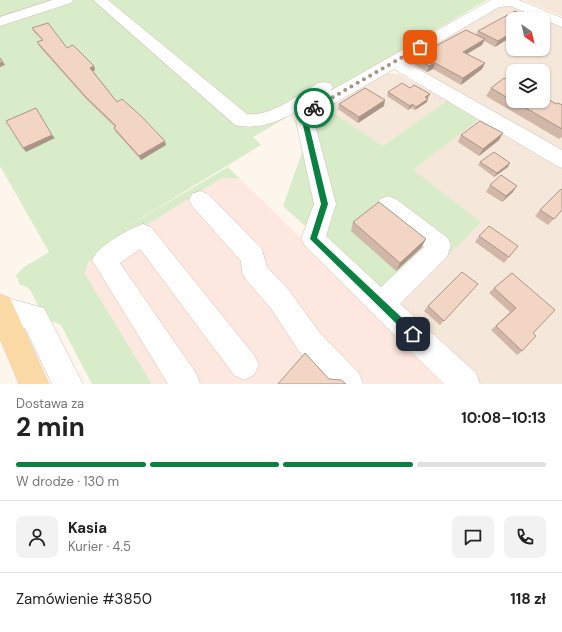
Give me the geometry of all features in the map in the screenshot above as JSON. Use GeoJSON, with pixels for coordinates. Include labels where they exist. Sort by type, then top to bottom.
{"type":"FeatureCollection","features":[{"type":"Feature","properties":{"kind":"main road"},"geometry":{"type":"LineString","coordinates":[[0,308],[34,384]]}},
{"type":"Feature","properties":{"kind":"street"},"geometry":{"type":"LineString","coordinates":[[0,22],[66,0]]}},
{"type":"Feature","properties":{"kind":"street"},"geometry":{"type":"LineString","coordinates":[[100,0],[237,116],[249,122],[266,119],[476,0]]}},
{"type":"Feature","properties":{"kind":"street"},"geometry":{"type":"LineString","coordinates":[[465,384],[313,239],[325,204],[305,121],[311,110],[317,106],[499,2],[512,2],[562,23]]}},
{"type":"Feature","properties":{"kind":"street"},"geometry":{"type":"LineString","coordinates":[[395,62],[562,160]]}},
{"type":"Feature","properties":{"kind":"street"},"geometry":{"type":"LineString","coordinates":[[200,200],[253,257],[255,272],[279,298],[310,343],[348,384]]}},
{"type":"Feature","properties":{"kind":"street"},"geometry":{"type":"LineString","coordinates":[[382,304],[438,249],[438,245],[388,205]]}},
{"type":"Feature","properties":{"kind":"street"},"geometry":{"type":"LineString","coordinates":[[185,384],[104,260],[143,234],[244,366]]}},
{"type":"Feature","properties":{"kind":"street"},"geometry":{"type":"LineString","coordinates":[[0,308],[34,317],[68,384]]}},
{"type":"Feature","properties":{"kind":"shaded area"},"geometry":{"type":"Polygon","coordinates":[[[523,0],[562,0],[562,16],[523,0]]]}},
{"type":"Feature","properties":{"kind":"shaded area"},"geometry":{"type":"Polygon","coordinates":[[[500,4],[507,4],[526,12],[506,12],[506,56],[550,56],[550,22],[562,27],[562,154],[404,62],[500,4]]]}},
{"type":"Feature","properties":{"kind":"shaded area"},"geometry":{"type":"Polygon","coordinates":[[[386,73],[399,74],[448,100],[383,146],[328,109],[386,73]]]}},
{"type":"Feature","properties":{"kind":"shaded area"},"geometry":{"type":"Polygon","coordinates":[[[481,118],[562,169],[562,384],[481,384],[396,308],[413,170],[481,118]]]}},
{"type":"Feature","properties":{"kind":"shaded area"},"geometry":{"type":"Polygon","coordinates":[[[222,178],[240,179],[451,384],[152,384],[85,274],[88,262],[222,178]]]}},
{"type":"Feature","properties":{"kind":"green space"},"geometry":{"type":"Polygon","coordinates":[[[0,0],[487,0],[253,137],[261,145],[123,229],[228,167],[240,179],[222,178],[88,262],[85,274],[152,384],[92,384],[61,325],[44,318],[31,291],[27,287],[20,285],[16,275],[24,267],[49,252],[0,166],[0,26],[49,10],[0,25],[0,0]]]}},
{"type":"Feature","properties":{"kind":"green space"},"geometry":{"type":"Polygon","coordinates":[[[448,100],[481,118],[413,170],[481,222],[396,308],[283,206],[315,116],[328,109],[383,146],[448,100]]]}},
{"type":"Feature","properties":{"kind":"building"},"geometry":{"type":"Polygon","coordinates":[[[506,16],[506,36],[498,41],[478,31],[506,16]]]}},
{"type":"Feature","properties":{"kind":"building"},"geometry":{"type":"Polygon","coordinates":[[[48,23],[67,48],[73,45],[94,66],[90,68],[117,102],[122,99],[165,141],[139,156],[114,128],[116,126],[85,96],[37,42],[43,40],[32,28],[48,23]]]}},
{"type":"Feature","properties":{"kind":"building"},"geometry":{"type":"Polygon","coordinates":[[[466,30],[485,39],[463,52],[485,63],[463,78],[435,63],[429,66],[417,59],[421,57],[419,55],[466,30]]]}},
{"type":"Feature","properties":{"kind":"building"},"geometry":{"type":"Polygon","coordinates":[[[504,78],[506,79],[506,97],[491,88],[504,78]]]}},
{"type":"Feature","properties":{"kind":"building"},"geometry":{"type":"Polygon","coordinates":[[[402,83],[410,88],[414,85],[430,94],[425,97],[428,99],[416,107],[412,104],[410,106],[388,92],[402,83]]]}},
{"type":"Feature","properties":{"kind":"building"},"geometry":{"type":"Polygon","coordinates":[[[365,88],[385,100],[359,117],[339,104],[365,88]]]}},
{"type":"Feature","properties":{"kind":"building"},"geometry":{"type":"Polygon","coordinates":[[[550,100],[556,104],[558,103],[562,105],[562,129],[526,108],[550,108],[550,100]]]}},
{"type":"Feature","properties":{"kind":"building"},"geometry":{"type":"Polygon","coordinates":[[[36,108],[52,135],[23,148],[6,121],[36,108]]]}},
{"type":"Feature","properties":{"kind":"building"},"geometry":{"type":"Polygon","coordinates":[[[480,121],[503,133],[483,149],[461,135],[480,121]]]}},
{"type":"Feature","properties":{"kind":"building"},"geometry":{"type":"Polygon","coordinates":[[[494,152],[510,163],[497,173],[480,162],[494,152]]]}},
{"type":"Feature","properties":{"kind":"building"},"geometry":{"type":"Polygon","coordinates":[[[501,175],[517,186],[506,196],[490,185],[501,175]]]}},
{"type":"Feature","properties":{"kind":"building"},"geometry":{"type":"Polygon","coordinates":[[[561,189],[562,210],[554,219],[540,210],[561,189]]]}},
{"type":"Feature","properties":{"kind":"building"},"geometry":{"type":"Polygon","coordinates":[[[379,202],[426,239],[400,263],[353,222],[379,202]]]}},
{"type":"Feature","properties":{"kind":"building"},"geometry":{"type":"Polygon","coordinates":[[[489,226],[518,246],[509,257],[479,236],[489,226]]]}},
{"type":"Feature","properties":{"kind":"building"},"geometry":{"type":"Polygon","coordinates":[[[462,272],[478,284],[444,321],[428,306],[462,272]]]}},
{"type":"Feature","properties":{"kind":"building"},"geometry":{"type":"Polygon","coordinates":[[[512,273],[555,310],[533,333],[536,336],[522,351],[496,326],[516,308],[494,288],[512,273]]]}},
{"type":"Feature","properties":{"kind":"building"},"geometry":{"type":"Polygon","coordinates":[[[305,353],[329,379],[341,380],[346,384],[278,384],[305,353]]]}},
{"type":"Feature","properties":{"kind":"way so far"},"geometry":{"type":"LineString","coordinates":[[314,108],[420,47]]}},
{"type":"Feature","properties":{"kind":"route"},"geometry":{"type":"LineString","coordinates":[[314,108],[311,110],[305,121],[312,143],[325,204],[313,239],[413,334]]}}]}
